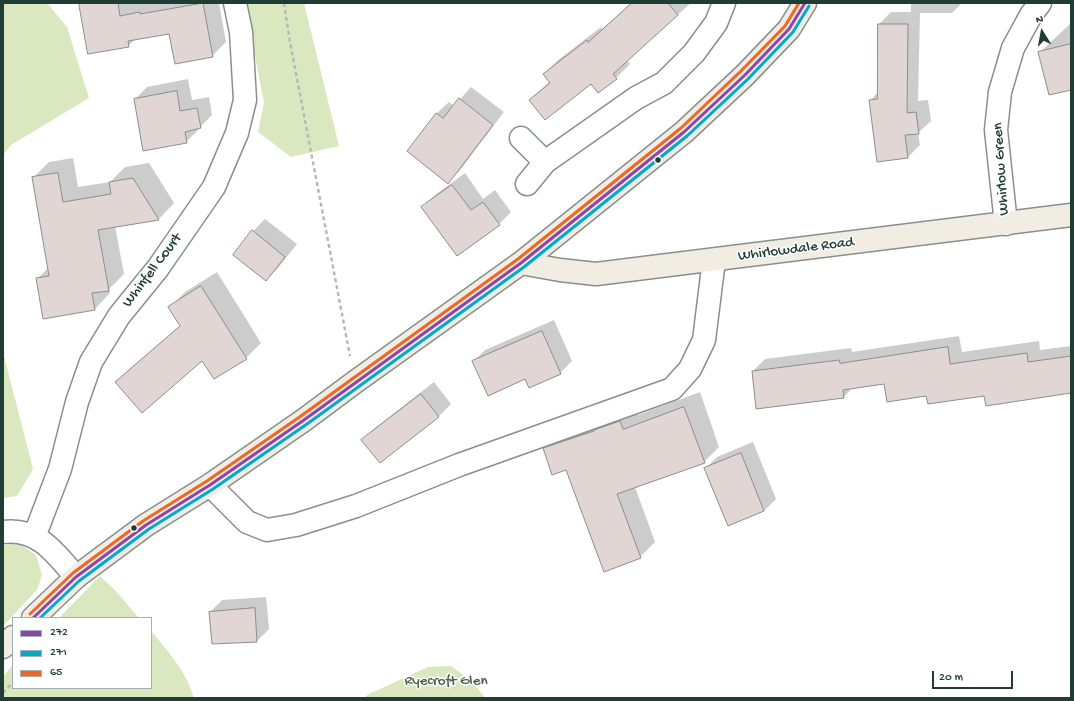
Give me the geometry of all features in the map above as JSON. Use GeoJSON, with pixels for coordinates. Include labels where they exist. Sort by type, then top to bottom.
{"type":"FeatureCollection","features":[{"type":"Feature","properties":{"kind":"main road"},"geometry":{"type":"LineString","coordinates":[[34,617],[76,577],[146,525],[210,485],[304,420],[521,263],[684,132],[745,75],[789,29],[805,3]]}},
{"type":"Feature","properties":{"kind":"main road","name":"Whirlowdale Road"},"geometry":{"type":"LineString","coordinates":[[521,263],[560,270],[596,274],[1071,215]]}},
{"type":"Feature","properties":{"kind":"main road"},"geometry":{"type":"LineString","coordinates":[[3,648],[12,638]]}},
{"type":"Feature","properties":{"kind":"street","name":"Whinfell Court"},"geometry":{"type":"LineString","coordinates":[[34,537],[60,469],[77,402],[90,362],[119,316],[158,268],[214,187],[237,133],[245,100],[241,32],[235,3]]}},
{"type":"Feature","properties":{"kind":"street"},"geometry":{"type":"LineString","coordinates":[[527,184],[545,162],[636,98],[664,83],[694,53],[712,29],[724,3]]}},
{"type":"Feature","properties":{"kind":"street","name":"Whirlow Green"},"geometry":{"type":"LineString","coordinates":[[1006,224],[996,130],[1000,92],[1013,48],[1031,15],[1040,3]]}},
{"type":"Feature","properties":{"kind":"street"},"geometry":{"type":"LineString","coordinates":[[521,138],[545,162]]}},
{"type":"Feature","properties":{"kind":"street"},"geometry":{"type":"LineString","coordinates":[[210,485],[247,522],[268,530],[296,525],[356,506],[459,465],[672,389],[690,369],[704,340],[714,260]]}},
{"type":"Feature","properties":{"kind":"street"},"geometry":{"type":"LineString","coordinates":[[3,532],[21,532],[34,537],[48,546],[76,577]]}},
{"type":"Feature","properties":{"kind":"path"},"geometry":{"type":"LineString","coordinates":[[284,3],[290,42],[355,382]]}},
{"type":"Feature","properties":{"kind":"path"},"geometry":{"type":"LineString","coordinates":[[3,693],[12,683]]}},
{"type":"Feature","properties":{"kind":"green space"},"geometry":{"type":"Polygon","coordinates":[[[3,3],[47,3],[67,27],[89,98],[11,145],[3,155],[3,3]]]}},
{"type":"Feature","properties":{"kind":"green space"},"geometry":{"type":"Polygon","coordinates":[[[245,3],[304,3],[339,146],[291,157],[258,132],[264,103],[245,3]]]}},
{"type":"Feature","properties":{"kind":"green space"},"geometry":{"type":"Polygon","coordinates":[[[3,352],[33,469],[17,496],[3,498],[3,352]]]}},
{"type":"Feature","properties":{"kind":"green space"},"geometry":{"type":"Polygon","coordinates":[[[18,543],[36,555],[42,575],[37,590],[3,626],[3,545],[18,543]]]}},
{"type":"Feature","properties":{"kind":"green space"},"geometry":{"type":"Polygon","coordinates":[[[100,576],[115,590],[138,617],[60,617],[100,576]]]}},
{"type":"Feature","properties":{"kind":"green space"},"geometry":{"type":"Polygon","coordinates":[[[152,632],[182,671],[194,698],[3,698],[3,676],[12,666],[12,689],[152,689],[152,632]]]}},
{"type":"Feature","properties":{"kind":"green space","name":"Ryecroft Glen"},"geometry":{"type":"Polygon","coordinates":[[[451,666],[473,682],[485,698],[365,698],[367,695],[428,667],[451,666]]]}},
{"type":"Feature","properties":{"kind":"building"},"geometry":{"type":"Polygon","coordinates":[[[79,3],[118,3],[120,16],[203,3],[213,57],[175,64],[169,34],[128,41],[129,47],[88,54],[79,3]]]}},
{"type":"Feature","properties":{"kind":"building"},"geometry":{"type":"Polygon","coordinates":[[[632,3],[668,3],[678,15],[613,74],[617,79],[598,93],[591,84],[545,120],[529,100],[550,83],[543,74],[587,40],[588,42],[632,3]]]}},
{"type":"Feature","properties":{"kind":"building"},"geometry":{"type":"Polygon","coordinates":[[[878,24],[908,24],[907,113],[916,112],[919,134],[905,135],[908,158],[877,162],[869,100],[877,99],[878,24]]]}},
{"type":"Feature","properties":{"kind":"building"},"geometry":{"type":"Polygon","coordinates":[[[1071,44],[1071,90],[1049,95],[1038,52],[1071,44]]]}},
{"type":"Feature","properties":{"kind":"building"},"geometry":{"type":"Polygon","coordinates":[[[177,91],[180,111],[197,108],[201,128],[185,132],[187,143],[143,151],[134,99],[177,91]]]}},
{"type":"Feature","properties":{"kind":"building"},"geometry":{"type":"Polygon","coordinates":[[[459,98],[493,125],[448,184],[407,151],[436,113],[443,118],[459,98]]]}},
{"type":"Feature","properties":{"kind":"building"},"geometry":{"type":"Polygon","coordinates":[[[58,173],[63,202],[111,194],[109,182],[133,178],[159,220],[98,230],[109,291],[92,293],[95,310],[43,319],[36,278],[49,276],[32,177],[58,173]]]}},
{"type":"Feature","properties":{"kind":"building"},"geometry":{"type":"Polygon","coordinates":[[[452,185],[471,210],[483,202],[500,225],[457,256],[421,207],[452,185]]]}},
{"type":"Feature","properties":{"kind":"building"},"geometry":{"type":"Polygon","coordinates":[[[252,230],[285,257],[266,281],[233,255],[252,230]]]}},
{"type":"Feature","properties":{"kind":"building"},"geometry":{"type":"Polygon","coordinates":[[[201,286],[247,359],[214,379],[202,361],[142,413],[115,382],[180,326],[168,307],[201,286]]]}},
{"type":"Feature","properties":{"kind":"building"},"geometry":{"type":"Polygon","coordinates":[[[542,331],[561,374],[529,388],[525,379],[488,396],[472,361],[542,331]]]}},
{"type":"Feature","properties":{"kind":"building"},"geometry":{"type":"Polygon","coordinates":[[[948,347],[950,364],[1027,353],[1028,362],[1071,356],[1071,393],[986,406],[984,396],[928,404],[926,396],[887,402],[884,384],[843,390],[844,398],[756,409],[752,371],[839,360],[840,363],[948,347]]]}},
{"type":"Feature","properties":{"kind":"building"},"geometry":{"type":"Polygon","coordinates":[[[421,394],[439,417],[380,463],[361,440],[421,394]]]}},
{"type":"Feature","properties":{"kind":"building"},"geometry":{"type":"Polygon","coordinates":[[[684,407],[705,463],[617,494],[641,558],[604,572],[566,470],[552,475],[543,448],[620,421],[623,429],[684,407]]]}},
{"type":"Feature","properties":{"kind":"building"},"geometry":{"type":"Polygon","coordinates":[[[741,453],[764,511],[728,526],[704,468],[741,453]]]}},
{"type":"Feature","properties":{"kind":"building"},"geometry":{"type":"Polygon","coordinates":[[[255,608],[257,642],[212,644],[209,612],[255,608]]]}},
{"type":"Feature","properties":{"kind":"transit line","name":"65"},"geometry":{"type":"LineString","coordinates":[[30,614],[73,573],[143,521],[207,481],[301,416],[518,259],[681,128],[741,71],[785,26],[799,3]]}},
{"type":"Feature","properties":{"kind":"transit line","name":"272"},"geometry":{"type":"LineString","coordinates":[[34,617],[76,577],[146,525],[210,485],[304,420],[521,263],[684,132],[745,75],[789,29],[805,3]]}},
{"type":"Feature","properties":{"kind":"transit line","name":"271"},"geometry":{"type":"LineString","coordinates":[[41,617],[79,581],[149,529],[213,489],[307,424],[524,267],[687,136],[748,79],[793,32],[809,6]]}}]}
